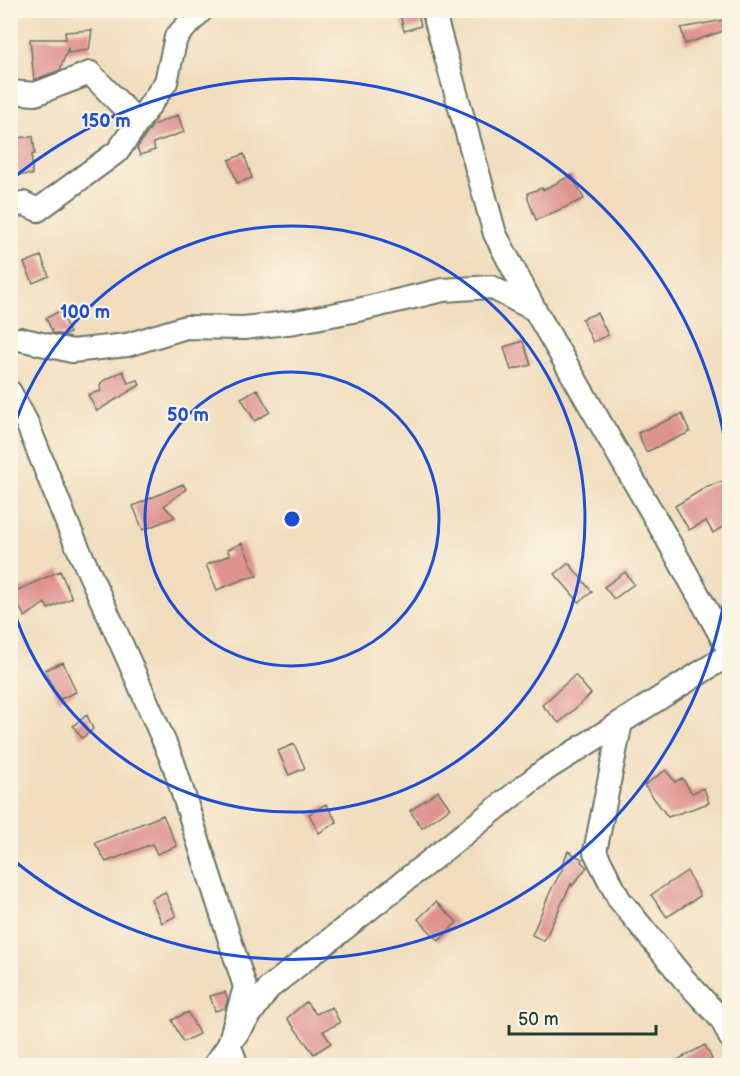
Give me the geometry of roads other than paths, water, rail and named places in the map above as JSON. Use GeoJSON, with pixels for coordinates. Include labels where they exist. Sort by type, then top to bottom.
{"type":"FeatureCollection","features":[{"type":"Feature","properties":{"kind":"street"},"geometry":{"type":"LineString","coordinates":[[10,208],[23,203],[38,210],[118,151],[166,82],[177,37],[202,10]]}},
{"type":"Feature","properties":{"kind":"street"},"geometry":{"type":"LineString","coordinates":[[214,1065],[233,1055],[269,988],[545,770],[729,653],[495,234],[433,10]]}},
{"type":"Feature","properties":{"kind":"street"},"geometry":{"type":"LineString","coordinates":[[10,92],[35,94],[90,73],[138,122]]}},
{"type":"Feature","properties":{"kind":"street"},"geometry":{"type":"LineString","coordinates":[[10,341],[20,339],[72,351],[127,345],[186,327],[244,328],[295,322],[443,290],[472,288],[491,287],[536,310]]}},
{"type":"Feature","properties":{"kind":"street"},"geometry":{"type":"LineString","coordinates":[[10,392],[27,423],[69,528],[176,773],[245,987],[233,1055]]}},
{"type":"Feature","properties":{"kind":"street"},"geometry":{"type":"LineString","coordinates":[[621,722],[595,852],[619,899],[684,979],[722,1020],[729,1036]]}}]}
